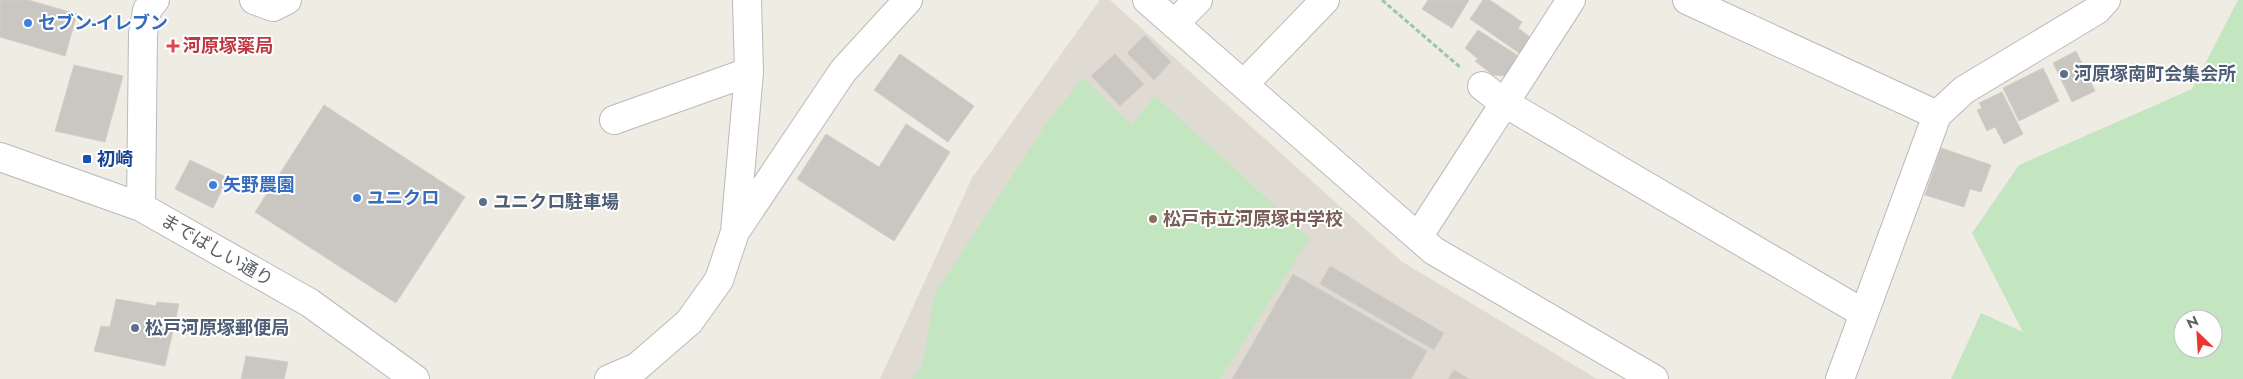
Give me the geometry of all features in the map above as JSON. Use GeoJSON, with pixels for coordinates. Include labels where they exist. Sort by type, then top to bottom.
{"type":"FeatureCollection","features":[{"type":"Feature","properties":{"kind":"street"},"geometry":{"type":"LineString","coordinates":[[141,207],[143,34],[147,10],[155,0]]}},
{"type":"Feature","properties":{"kind":"street"},"geometry":{"type":"LineString","coordinates":[[254,0],[273,7],[287,0]]}},
{"type":"Feature","properties":{"kind":"street"},"geometry":{"type":"LineString","coordinates":[[608,379],[639,373],[690,322],[719,280],[735,232],[750,72],[747,0]]}},
{"type":"Feature","properties":{"kind":"street"},"geometry":{"type":"LineString","coordinates":[[735,232],[843,71],[908,0]]}},
{"type":"Feature","properties":{"kind":"street"},"geometry":{"type":"LineString","coordinates":[[1147,0],[1434,251],[1654,379]]}},
{"type":"Feature","properties":{"kind":"street"},"geometry":{"type":"LineString","coordinates":[[1174,24],[1198,0]]}},
{"type":"Feature","properties":{"kind":"street"},"geometry":{"type":"LineString","coordinates":[[1244,84],[1325,0]]}},
{"type":"Feature","properties":{"kind":"street"},"geometry":{"type":"LineString","coordinates":[[1418,237],[1492,94],[1571,0]]}},
{"type":"Feature","properties":{"kind":"street"},"geometry":{"type":"LineString","coordinates":[[1686,0],[1937,115]]}},
{"type":"Feature","properties":{"kind":"street"},"geometry":{"type":"LineString","coordinates":[[1840,379],[1937,115],[1964,90],[2093,3]]}},
{"type":"Feature","properties":{"kind":"street"},"geometry":{"type":"LineString","coordinates":[[614,120],[750,72]]}},
{"type":"Feature","properties":{"kind":"street"},"geometry":{"type":"LineString","coordinates":[[1492,94],[1863,313]]}},
{"type":"Feature","properties":{"kind":"street","name":"までばしい通り"},"geometry":{"type":"LineString","coordinates":[[0,157],[141,207],[310,303],[414,379]]}},
{"type":"Feature","properties":{"kind":"path"},"geometry":{"type":"LineString","coordinates":[[1382,0],[1492,94]]}},
{"type":"Feature","properties":{"kind":"shaded area","name":"松戸市立河原塚中学校"},"geometry":{"type":"Polygon","coordinates":[[[1100,0],[1110,0],[1401,261],[1597,379],[880,379],[972,178],[1100,0]]]}},
{"type":"Feature","properties":{"kind":"green space"},"geometry":{"type":"Polygon","coordinates":[[[2238,0],[2243,0],[2243,379],[1951,379],[1981,313],[2023,332],[1972,233],[2019,165],[2192,89],[2238,0]]]}},
{"type":"Feature","properties":{"kind":"green space"},"geometry":{"type":"Polygon","coordinates":[[[1083,77],[1131,125],[1155,96],[1310,238],[1220,379],[912,379],[923,364],[934,295],[1046,124],[1083,77]]]}},
{"type":"Feature","properties":{"kind":"building"},"geometry":{"type":"Polygon","coordinates":[[[0,0],[28,0],[77,14],[65,56],[0,37],[0,0]]]}},
{"type":"Feature","properties":{"kind":"building"},"geometry":{"type":"Polygon","coordinates":[[[1428,0],[1469,0],[1452,28],[1422,9],[1428,0]]]}},
{"type":"Feature","properties":{"kind":"building"},"geometry":{"type":"Polygon","coordinates":[[[1483,0],[1490,0],[1522,22],[1518,28],[1530,37],[1519,53],[1470,19],[1483,0]]]}},
{"type":"Feature","properties":{"kind":"building"},"geometry":{"type":"Polygon","coordinates":[[[1478,30],[1517,55],[1506,76],[1493,75],[1475,61],[1478,59],[1465,48],[1478,30]]]}},
{"type":"Feature","properties":{"kind":"building"},"geometry":{"type":"Polygon","coordinates":[[[1145,35],[1171,62],[1154,80],[1127,53],[1145,35]]]}},
{"type":"Feature","properties":{"kind":"building"},"geometry":{"type":"Polygon","coordinates":[[[2076,51],[2095,91],[2072,102],[2053,63],[2076,51]]]}},
{"type":"Feature","properties":{"kind":"building"},"geometry":{"type":"Polygon","coordinates":[[[900,54],[974,106],[948,142],[874,90],[900,54]]]}},
{"type":"Feature","properties":{"kind":"building"},"geometry":{"type":"Polygon","coordinates":[[[1115,54],[1144,84],[1120,106],[1091,76],[1115,54]]]}},
{"type":"Feature","properties":{"kind":"building"},"geometry":{"type":"Polygon","coordinates":[[[74,65],[123,76],[105,142],[55,131],[74,65]]]}},
{"type":"Feature","properties":{"kind":"building"},"geometry":{"type":"Polygon","coordinates":[[[2043,68],[2059,101],[2019,121],[2003,88],[2043,68]]]}},
{"type":"Feature","properties":{"kind":"building"},"geometry":{"type":"Polygon","coordinates":[[[2002,92],[2023,134],[2004,144],[1995,127],[1987,131],[1977,110],[1982,108],[1979,103],[2002,92]]]}},
{"type":"Feature","properties":{"kind":"building"},"geometry":{"type":"Polygon","coordinates":[[[324,105],[465,197],[396,303],[255,212],[324,105]]]}},
{"type":"Feature","properties":{"kind":"building"},"geometry":{"type":"Polygon","coordinates":[[[906,124],[950,152],[894,241],[797,179],[826,134],[879,167],[906,124]]]}},
{"type":"Feature","properties":{"kind":"building"},"geometry":{"type":"Polygon","coordinates":[[[1941,148],[1991,165],[1981,192],[1970,189],[1964,207],[1925,195],[1941,148]]]}},
{"type":"Feature","properties":{"kind":"building"},"geometry":{"type":"Polygon","coordinates":[[[190,160],[228,178],[213,208],[175,189],[190,160]]]}},
{"type":"Feature","properties":{"kind":"building"},"geometry":{"type":"Polygon","coordinates":[[[1330,266],[1444,333],[1434,350],[1320,284],[1330,266]]]}},
{"type":"Feature","properties":{"kind":"building"},"geometry":{"type":"Polygon","coordinates":[[[1293,274],[1427,351],[1411,379],[1232,379],[1293,274]]]}},
{"type":"Feature","properties":{"kind":"building"},"geometry":{"type":"Polygon","coordinates":[[[116,299],[156,306],[157,302],[179,304],[165,366],[94,351],[101,326],[110,327],[116,299]]]}},
{"type":"Feature","properties":{"kind":"building"},"geometry":{"type":"Polygon","coordinates":[[[246,356],[288,362],[284,379],[241,379],[246,356]]]}},
{"type":"Feature","properties":{"kind":"building"},"geometry":{"type":"Polygon","coordinates":[[[1454,370],[1469,379],[1448,379],[1454,370]]]}},
{"type":"Feature","properties":{"kind":"place","name":"セブン-イレブン"},"geometry":{"type":"Point","coordinates":[28,23]}},
{"type":"Feature","properties":{"kind":"place","name":"河原塚薬局"},"geometry":{"type":"Point","coordinates":[173,46]}},
{"type":"Feature","properties":{"kind":"place","name":"河原塚南町会集会所"},"geometry":{"type":"Point","coordinates":[2064,74]}},
{"type":"Feature","properties":{"kind":"place","name":"初崎"},"geometry":{"type":"Point","coordinates":[87,159]}},
{"type":"Feature","properties":{"kind":"place","name":"矢野農園"},"geometry":{"type":"Point","coordinates":[213,185]}},
{"type":"Feature","properties":{"kind":"place","name":"ユニクロ"},"geometry":{"type":"Point","coordinates":[357,198]}},
{"type":"Feature","properties":{"kind":"place","name":"ユニクロ駐車場"},"geometry":{"type":"Point","coordinates":[483,202]}},
{"type":"Feature","properties":{"kind":"place","name":"松戸市立河原塚中学校"},"geometry":{"type":"Point","coordinates":[1153,219]}},
{"type":"Feature","properties":{"kind":"place","name":"松戸河原塚郵便局"},"geometry":{"type":"Point","coordinates":[135,328]}}]}
